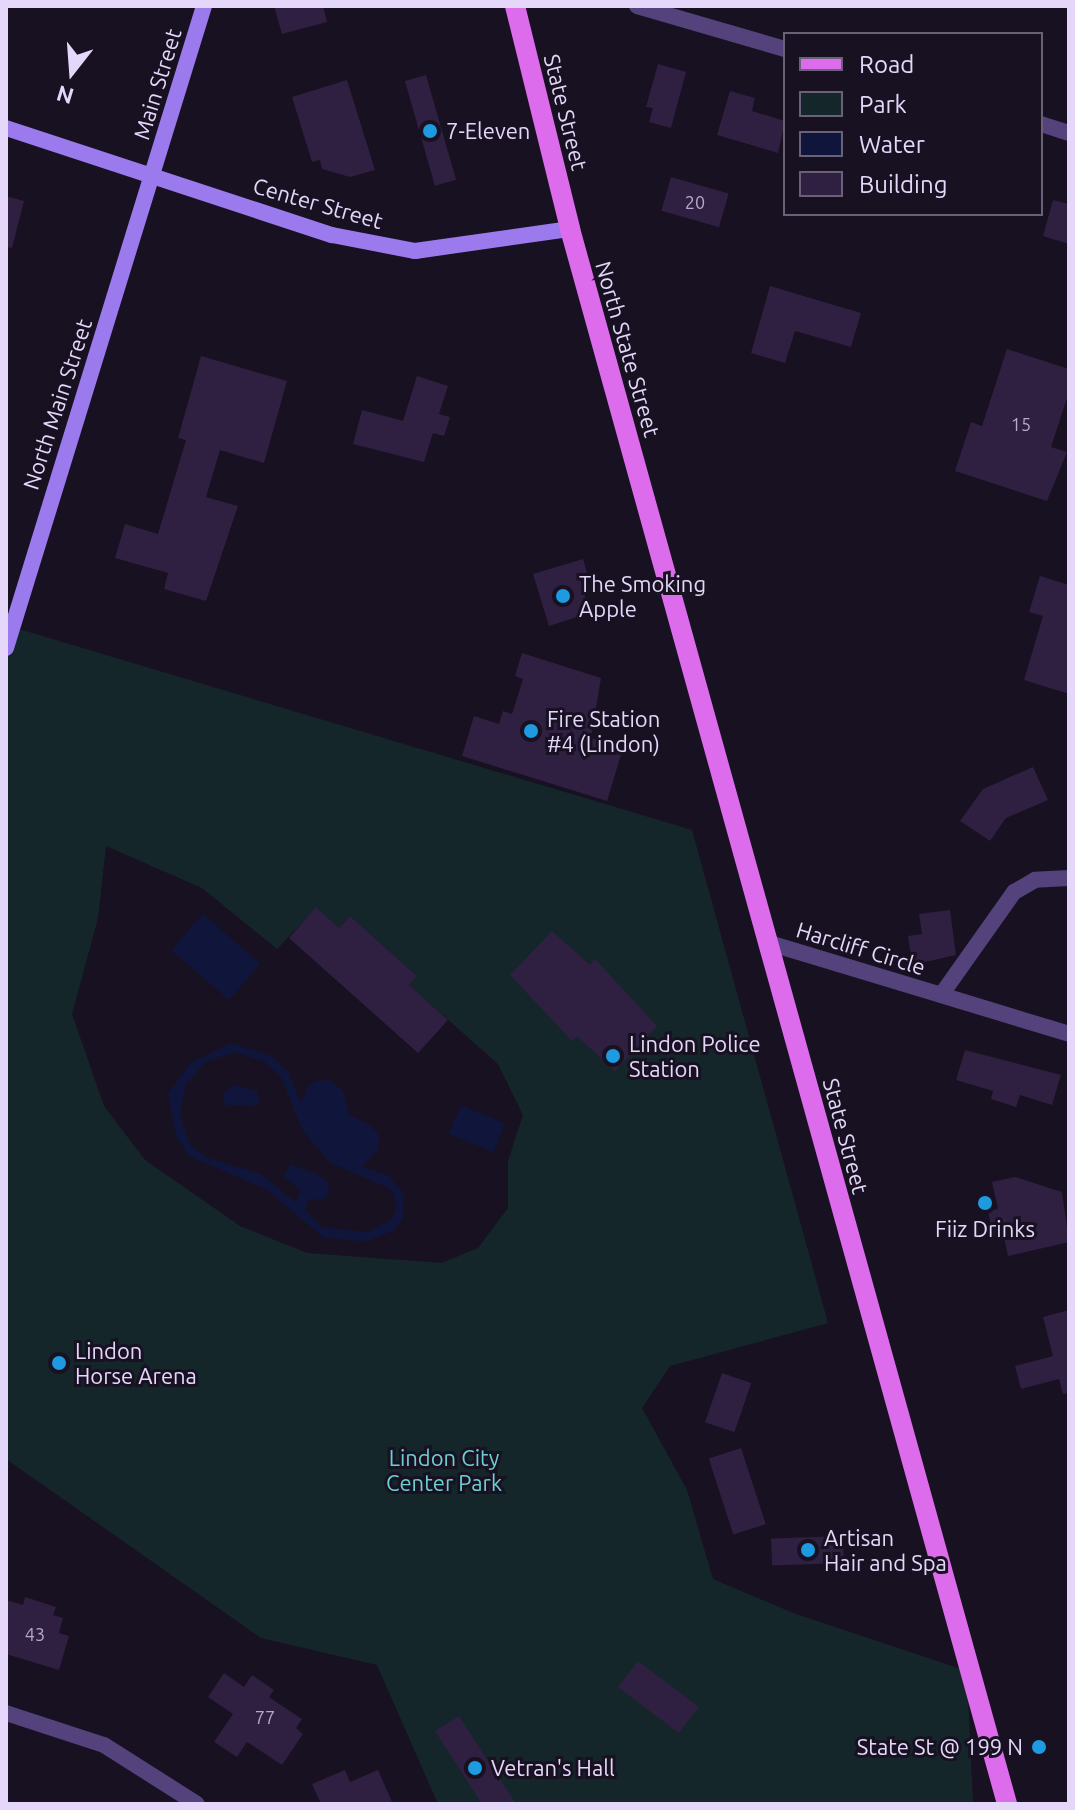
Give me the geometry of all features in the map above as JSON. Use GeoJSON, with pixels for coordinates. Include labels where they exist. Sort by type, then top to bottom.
{"type":"FeatureCollection","features":[{"type":"Feature","properties":{"kind":"main road","name":"State Street"},"geometry":{"type":"LineString","coordinates":[[515,6],[570,229]]}},
{"type":"Feature","properties":{"kind":"main road","name":"North State Street"},"geometry":{"type":"LineString","coordinates":[[570,229],[640,481]]}},
{"type":"Feature","properties":{"kind":"main road","name":"State Street"},"geometry":{"type":"LineString","coordinates":[[640,481],[1007,1804]]}},
{"type":"Feature","properties":{"kind":"street","name":"Main Street"},"geometry":{"type":"LineString","coordinates":[[152,175],[204,6]]}},
{"type":"Feature","properties":{"kind":"street"},"geometry":{"type":"LineString","coordinates":[[637,6],[783,48]]}},
{"type":"Feature","properties":{"kind":"street"},"geometry":{"type":"LineString","coordinates":[[1043,125],[1069,133]]}},
{"type":"Feature","properties":{"kind":"street","name":"Center Street"},"geometry":{"type":"LineString","coordinates":[[6,128],[332,235],[415,251],[570,229]]}},
{"type":"Feature","properties":{"kind":"street","name":"North Main Street"},"geometry":{"type":"LineString","coordinates":[[6,648],[152,175]]}},
{"type":"Feature","properties":{"kind":"street","name":"Harcliff Circle"},"geometry":{"type":"LineString","coordinates":[[941,995],[1014,892],[1035,880],[1069,878]]}},
{"type":"Feature","properties":{"kind":"street","name":"Harcliff Circle"},"geometry":{"type":"LineString","coordinates":[[769,943],[1069,1034]]}},
{"type":"Feature","properties":{"kind":"street"},"geometry":{"type":"LineString","coordinates":[[6,1713],[104,1745],[197,1804]]}},
{"type":"Feature","properties":{"kind":"green space","name":"Lindon City Center Park"},"geometry":{"type":"Polygon","coordinates":[[[12,627],[692,830],[828,1323],[670,1366],[642,1408],[687,1490],[713,1579],[793,1613],[967,1671],[973,1804],[438,1804],[377,1665],[261,1638],[6,1459],[6,648],[12,627]],[[106,846],[98,918],[72,1014],[104,1106],[145,1160],[240,1226],[307,1253],[442,1263],[478,1248],[508,1208],[508,1161],[523,1115],[498,1064],[409,985],[417,976],[350,916],[339,928],[316,908],[277,949],[202,888],[106,846]]]}},
{"type":"Feature","properties":{"kind":"water"},"geometry":{"type":"Polygon","coordinates":[[[203,914],[260,964],[229,1000],[172,950],[203,914]]]}},
{"type":"Feature","properties":{"kind":"water"},"geometry":{"type":"Polygon","coordinates":[[[231,1043],[272,1056],[289,1073],[301,1103],[308,1086],[317,1081],[329,1080],[343,1090],[349,1115],[369,1124],[379,1135],[378,1149],[362,1167],[389,1176],[404,1194],[403,1218],[393,1231],[365,1242],[323,1237],[266,1189],[189,1156],[176,1136],[168,1093],[191,1063],[231,1043]],[[236,1052],[207,1061],[186,1084],[180,1115],[190,1144],[206,1157],[261,1174],[295,1202],[301,1190],[283,1176],[291,1164],[320,1176],[328,1183],[329,1193],[324,1199],[309,1200],[305,1210],[322,1227],[368,1232],[390,1221],[397,1207],[392,1190],[329,1162],[302,1129],[281,1077],[265,1062],[236,1052]]]}},
{"type":"Feature","properties":{"kind":"water"},"geometry":{"type":"Polygon","coordinates":[[[235,1085],[257,1091],[259,1102],[255,1106],[225,1105],[222,1094],[235,1085]]]}},
{"type":"Feature","properties":{"kind":"water"},"geometry":{"type":"Polygon","coordinates":[[[461,1105],[505,1124],[493,1152],[449,1134],[461,1105]]]}},
{"type":"Feature","properties":{"kind":"building"},"geometry":{"type":"Polygon","coordinates":[[[274,6],[323,6],[327,22],[282,34],[274,6]]]}},
{"type":"Feature","properties":{"kind":"building"},"geometry":{"type":"Polygon","coordinates":[[[658,64],[686,72],[671,128],[649,122],[653,108],[646,107],[658,64]]]}},
{"type":"Feature","properties":{"kind":"building","name":"7-Eleven"},"geometry":{"type":"Polygon","coordinates":[[[426,75],[456,180],[435,186],[405,81],[426,75]]]}},
{"type":"Feature","properties":{"kind":"building"},"geometry":{"type":"Polygon","coordinates":[[[347,80],[375,170],[350,177],[322,169],[320,160],[312,162],[292,97],[347,80]]]}},
{"type":"Feature","properties":{"kind":"building"},"geometry":{"type":"Polygon","coordinates":[[[730,91],[755,98],[752,111],[783,120],[778,153],[717,135],[730,91]]]}},
{"type":"Feature","properties":{"kind":"building"},"geometry":{"type":"Polygon","coordinates":[[[671,177],[729,194],[719,227],[661,211],[671,177]]]}},
{"type":"Feature","properties":{"kind":"building"},"geometry":{"type":"Polygon","coordinates":[[[6,196],[24,201],[12,248],[6,247],[6,196]]]}},
{"type":"Feature","properties":{"kind":"building"},"geometry":{"type":"Polygon","coordinates":[[[1053,200],[1069,204],[1069,244],[1043,236],[1053,200]]]}},
{"type":"Feature","properties":{"kind":"building"},"geometry":{"type":"Polygon","coordinates":[[[770,286],[861,313],[851,347],[795,331],[785,363],[751,353],[770,286]]]}},
{"type":"Feature","properties":{"kind":"building"},"geometry":{"type":"Polygon","coordinates":[[[1007,349],[1069,369],[1069,392],[1051,447],[1067,452],[1047,501],[955,471],[971,422],[982,426],[1007,349]]]}},
{"type":"Feature","properties":{"kind":"building"},"geometry":{"type":"Polygon","coordinates":[[[201,356],[287,381],[264,463],[220,450],[206,497],[238,506],[206,601],[164,589],[168,573],[115,558],[125,524],[158,534],[186,440],[178,438],[201,356]]]}},
{"type":"Feature","properties":{"kind":"building"},"geometry":{"type":"Polygon","coordinates":[[[417,376],[448,386],[439,414],[450,417],[444,436],[433,433],[424,462],[353,444],[362,410],[403,421],[417,376]]]}},
{"type":"Feature","properties":{"kind":"building","name":"The Smoking Apple"},"geometry":{"type":"Polygon","coordinates":[[[583,559],[588,576],[580,579],[590,613],[549,626],[533,574],[583,559]]]}},
{"type":"Feature","properties":{"kind":"building"},"geometry":{"type":"Polygon","coordinates":[[[1040,576],[1069,585],[1069,694],[1024,680],[1043,616],[1029,612],[1040,576]]]}},
{"type":"Feature","properties":{"kind":"building","name":"Fire Station #4 (Lindon)"},"geometry":{"type":"Polygon","coordinates":[[[522,653],[601,678],[591,738],[623,748],[607,801],[462,756],[474,716],[499,724],[503,711],[512,714],[523,679],[515,676],[522,653]]]}},
{"type":"Feature","properties":{"kind":"building"},"geometry":{"type":"Polygon","coordinates":[[[1033,767],[1048,800],[1006,818],[990,841],[960,821],[983,789],[1033,767]]]}},
{"type":"Feature","properties":{"kind":"building"},"geometry":{"type":"Polygon","coordinates":[[[316,907],[339,928],[350,916],[417,976],[409,985],[448,1020],[418,1053],[289,938],[316,907]]]}},
{"type":"Feature","properties":{"kind":"building"},"geometry":{"type":"Polygon","coordinates":[[[950,910],[956,955],[912,965],[908,936],[922,934],[919,914],[950,910]]]}},
{"type":"Feature","properties":{"kind":"building"},"geometry":{"type":"Polygon","coordinates":[[[552,931],[590,965],[595,959],[657,1026],[615,1071],[577,1036],[572,1041],[510,975],[552,931]]]}},
{"type":"Feature","properties":{"kind":"building"},"geometry":{"type":"Polygon","coordinates":[[[965,1050],[1061,1075],[1052,1105],[1020,1095],[1016,1107],[991,1099],[993,1091],[956,1080],[965,1050]]]}},
{"type":"Feature","properties":{"kind":"building"},"geometry":{"type":"Polygon","coordinates":[[[1015,1177],[1062,1192],[1069,1242],[1008,1256],[1003,1233],[993,1235],[988,1211],[998,1209],[992,1182],[1015,1177]]]}},
{"type":"Feature","properties":{"kind":"building"},"geometry":{"type":"Polygon","coordinates":[[[1069,1310],[1069,1393],[1063,1394],[1059,1379],[1021,1389],[1015,1366],[1053,1356],[1043,1317],[1069,1310]]]}},
{"type":"Feature","properties":{"kind":"building"},"geometry":{"type":"Polygon","coordinates":[[[722,1373],[751,1383],[734,1432],[705,1422],[722,1373]]]}},
{"type":"Feature","properties":{"kind":"building"},"geometry":{"type":"Polygon","coordinates":[[[741,1448],[766,1524],[733,1535],[709,1459],[741,1448]]]}},
{"type":"Feature","properties":{"kind":"building","name":"Artisan Hair and Spa"},"geometry":{"type":"Polygon","coordinates":[[[843,1536],[844,1563],[772,1565],[771,1539],[843,1536]]]}},
{"type":"Feature","properties":{"kind":"building"},"geometry":{"type":"Polygon","coordinates":[[[25,1597],[56,1607],[53,1615],[63,1618],[59,1633],[69,1636],[59,1670],[6,1654],[6,1600],[23,1605],[25,1597]]]}},
{"type":"Feature","properties":{"kind":"building"},"geometry":{"type":"Polygon","coordinates":[[[638,1661],[699,1707],[679,1733],[618,1687],[638,1661]]]}},
{"type":"Feature","properties":{"kind":"building"},"geometry":{"type":"Polygon","coordinates":[[[224,1673],[244,1687],[252,1675],[274,1690],[269,1697],[302,1719],[296,1728],[303,1734],[282,1765],[247,1742],[237,1757],[214,1742],[233,1714],[208,1697],[224,1673]]]}},
{"type":"Feature","properties":{"kind":"building","name":"Vetran's Hall"},"geometry":{"type":"Polygon","coordinates":[[[459,1716],[516,1804],[482,1804],[435,1731],[459,1716]]]}},
{"type":"Feature","properties":{"kind":"building"},"geometry":{"type":"Polygon","coordinates":[[[345,1770],[350,1782],[378,1770],[393,1804],[321,1804],[312,1784],[345,1770]]]}},
{"type":"Feature","properties":{"kind":"place","name":"7-Eleven"},"geometry":{"type":"Point","coordinates":[430,131]}},
{"type":"Feature","properties":{"kind":"place","name":"The Smoking Apple"},"geometry":{"type":"Point","coordinates":[563,596]}},
{"type":"Feature","properties":{"kind":"place","name":"Fire Station #4 (Lindon)"},"geometry":{"type":"Point","coordinates":[531,731]}},
{"type":"Feature","properties":{"kind":"place","name":"Lindon Police Station"},"geometry":{"type":"Point","coordinates":[613,1056]}},
{"type":"Feature","properties":{"kind":"place","name":"Fiiz Drinks"},"geometry":{"type":"Point","coordinates":[985,1203]}},
{"type":"Feature","properties":{"kind":"place","name":"Lindon Horse Arena"},"geometry":{"type":"Point","coordinates":[59,1363]}},
{"type":"Feature","properties":{"kind":"place","name":"Artisan Hair and Spa"},"geometry":{"type":"Point","coordinates":[808,1550]}},
{"type":"Feature","properties":{"kind":"place","name":"State St @ 199 N"},"geometry":{"type":"Point","coordinates":[1039,1747]}},
{"type":"Feature","properties":{"kind":"place","name":"Vetran's Hall"},"geometry":{"type":"Point","coordinates":[475,1768]}}]}
